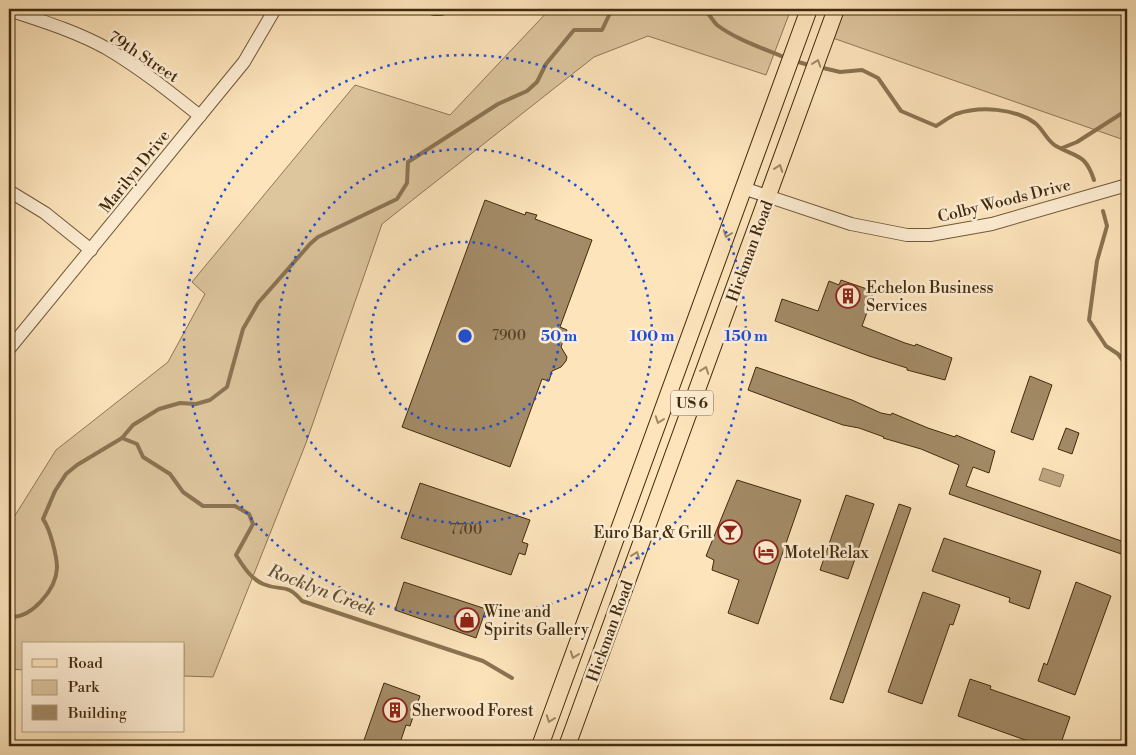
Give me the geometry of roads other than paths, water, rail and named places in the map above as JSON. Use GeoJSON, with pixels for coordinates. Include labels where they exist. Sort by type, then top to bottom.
{"type":"FeatureCollection","features":[{"type":"Feature","properties":{"kind":"main road","name":"Hickman Road"},"geometry":{"type":"LineString","coordinates":[[540,746],[809,9]]}},
{"type":"Feature","properties":{"kind":"main road","name":"Hickman Road"},"geometry":{"type":"LineString","coordinates":[[567,746],[769,197],[836,9]]}},
{"type":"Feature","properties":{"kind":"street","name":"Marilyn Drive"},"geometry":{"type":"LineString","coordinates":[[9,349],[244,62],[276,9]]}},
{"type":"Feature","properties":{"kind":"street"},"geometry":{"type":"LineString","coordinates":[[434,9],[441,9]]}},
{"type":"Feature","properties":{"kind":"street","name":"79th Street"},"geometry":{"type":"LineString","coordinates":[[9,10],[68,30],[105,48],[149,75],[200,116]]}},
{"type":"Feature","properties":{"kind":"street","name":"Colby Woods Drive"},"geometry":{"type":"LineString","coordinates":[[743,188],[876,230],[907,235],[930,235],[992,224],[1127,185]]}},
{"type":"Feature","properties":{"kind":"street"},"geometry":{"type":"LineString","coordinates":[[9,191],[46,213],[91,250]]}},
{"type":"Feature","properties":{"kind":"waterway"},"geometry":{"type":"LineString","coordinates":[[9,617],[26,613],[34,608],[47,594],[56,577],[57,563],[51,536],[43,519],[55,491],[66,474],[77,465],[122,438],[133,425],[159,409],[180,403],[196,404],[210,400],[227,387],[243,329],[258,303],[310,244],[318,237],[397,199],[407,183],[408,162],[498,104],[527,91],[537,82],[546,64],[574,30],[602,30],[612,9]]}},
{"type":"Feature","properties":{"kind":"waterway"},"geometry":{"type":"LineString","coordinates":[[700,9],[708,13],[717,25],[732,35],[786,58]]}},
{"type":"Feature","properties":{"kind":"waterway"},"geometry":{"type":"LineString","coordinates":[[795,61],[812,66]]}},
{"type":"Feature","properties":{"kind":"waterway"},"geometry":{"type":"LineString","coordinates":[[819,67],[840,72],[862,70],[878,78],[901,111],[936,126],[956,114],[986,109],[1007,111],[1027,118],[1035,123],[1053,144],[1080,157],[1091,171],[1094,180]]}},
{"type":"Feature","properties":{"kind":"waterway"},"geometry":{"type":"LineString","coordinates":[[1062,148],[1077,142],[1127,110]]}},
{"type":"Feature","properties":{"kind":"waterway"},"geometry":{"type":"LineString","coordinates":[[1103,211],[1107,226],[1097,261],[1089,320],[1106,346],[1118,354],[1127,366]]}},
{"type":"Feature","properties":{"kind":"waterway","name":"Rocklyn Creek"},"geometry":{"type":"LineString","coordinates":[[122,438],[137,444],[143,457],[170,474],[183,492],[203,506],[235,506],[249,514],[253,524],[236,555],[248,572],[259,582],[269,586],[288,589],[302,601],[483,661],[512,678]]}},
{"type":"Feature","properties":{"kind":"place","name":"Echelon Business Services"},"geometry":{"type":"Point","coordinates":[848,296]}},
{"type":"Feature","properties":{"kind":"place","name":"Euro Bar & Grill"},"geometry":{"type":"Point","coordinates":[730,532]}},
{"type":"Feature","properties":{"kind":"place","name":"Motel Relax"},"geometry":{"type":"Point","coordinates":[766,552]}},
{"type":"Feature","properties":{"kind":"place","name":"Wine and Spirits Gallery"},"geometry":{"type":"Point","coordinates":[467,620]}},
{"type":"Feature","properties":{"kind":"place","name":"Sherwood Forest"},"geometry":{"type":"Point","coordinates":[395,710]}}]}
